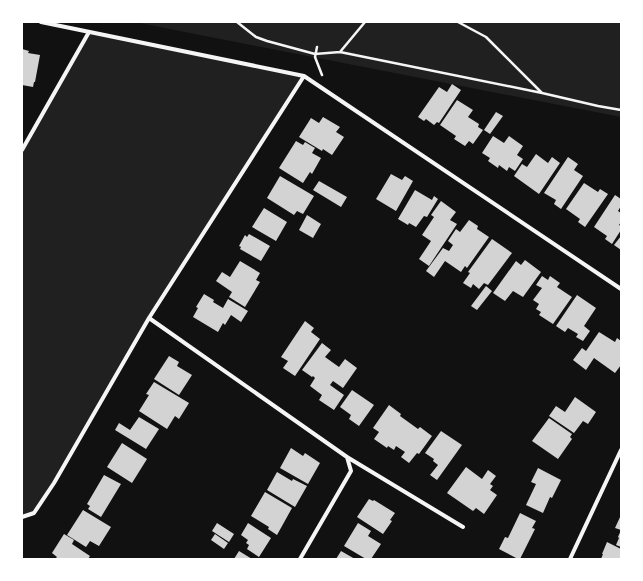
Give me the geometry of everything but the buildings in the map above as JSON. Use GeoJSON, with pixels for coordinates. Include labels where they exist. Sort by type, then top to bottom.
{"type":"FeatureCollection","features":[{"type":"Feature","properties":{"kind":"street"},"geometry":{"type":"LineString","coordinates":[[41,22],[304,76],[621,289]]}},
{"type":"Feature","properties":{"kind":"street"},"geometry":{"type":"LineString","coordinates":[[22,150],[89,32]]}},
{"type":"Feature","properties":{"kind":"street"},"geometry":{"type":"LineString","coordinates":[[22,517],[34,513],[54,483],[149,318],[304,76]]}},
{"type":"Feature","properties":{"kind":"street"},"geometry":{"type":"LineString","coordinates":[[149,318],[347,457],[463,527]]}},
{"type":"Feature","properties":{"kind":"street"},"geometry":{"type":"LineString","coordinates":[[570,559],[621,450]]}},
{"type":"Feature","properties":{"kind":"street"},"geometry":{"type":"LineString","coordinates":[[300,559],[350,471],[347,457]]}},
{"type":"Feature","properties":{"kind":"path"},"geometry":{"type":"LineString","coordinates":[[237,22],[256,37],[315,54],[340,52],[621,110]]}},
{"type":"Feature","properties":{"kind":"path"},"geometry":{"type":"LineString","coordinates":[[340,52],[365,22]]}},
{"type":"Feature","properties":{"kind":"path"},"geometry":{"type":"LineString","coordinates":[[458,22],[486,37],[542,93]]}},
{"type":"Feature","properties":{"kind":"path"},"geometry":{"type":"LineString","coordinates":[[317,47],[315,57],[322,76]]}},
{"type":"Feature","properties":{"kind":"shaded area"},"geometry":{"type":"Polygon","coordinates":[[[135,22],[621,22],[621,117],[200,35],[135,22]]]}},
{"type":"Feature","properties":{"kind":"shaded area"},"geometry":{"type":"Polygon","coordinates":[[[89,32],[304,76],[149,318],[34,513],[22,517],[22,150],[89,32]]]}}]}
